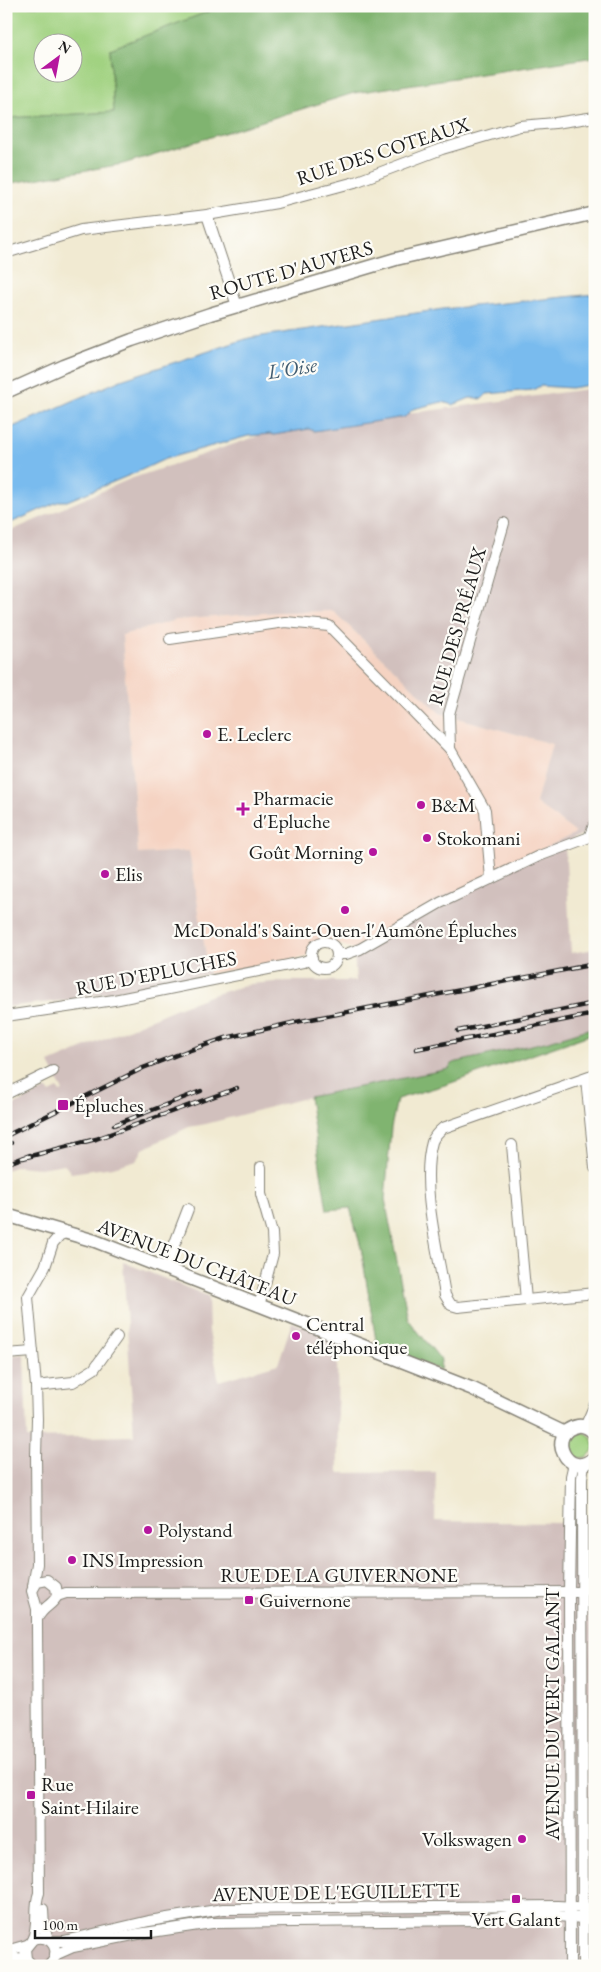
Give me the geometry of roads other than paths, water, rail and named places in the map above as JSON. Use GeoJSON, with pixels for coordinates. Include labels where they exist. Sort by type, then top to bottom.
{"type":"FeatureCollection","features":[{"type":"Feature","properties":{"kind":"main road","name":"ROUTE D'AUVERS"},"geometry":{"type":"LineString","coordinates":[[6,392],[64,366],[132,340],[237,306],[396,259],[595,213]]}},
{"type":"Feature","properties":{"kind":"main road","name":"AVENUE DU CHÂTEAU"},"geometry":{"type":"LineString","coordinates":[[6,1215],[96,1241],[472,1389],[565,1433]]}},
{"type":"Feature","properties":{"kind":"main road"},"geometry":{"type":"LineString","coordinates":[[584,1461],[569,1461],[563,1453],[561,1440],[570,1429],[579,1426],[590,1430]]}},
{"type":"Feature","properties":{"kind":"street","name":"RUE DES COTEAUX"},"geometry":{"type":"LineString","coordinates":[[6,253],[81,230],[277,203],[356,182],[442,149],[520,126],[595,117]]}},
{"type":"Feature","properties":{"kind":"street"},"geometry":{"type":"LineString","coordinates":[[207,214],[237,306]]}},
{"type":"Feature","properties":{"kind":"street","name":"RUE DES PRÉAUX"},"geometry":{"type":"LineString","coordinates":[[491,879],[486,810],[450,749],[449,714],[504,523]]}},
{"type":"Feature","properties":{"kind":"street"},"geometry":{"type":"LineString","coordinates":[[170,638],[285,622],[330,626],[450,749]]}},
{"type":"Feature","properties":{"kind":"street"},"geometry":{"type":"LineString","coordinates":[[338,954],[346,954],[360,949],[440,903],[539,856],[593,835],[595,823]]}},
{"type":"Feature","properties":{"kind":"street"},"geometry":{"type":"LineString","coordinates":[[323,942],[331,943],[338,954],[333,965],[325,968],[316,966],[312,958],[312,949],[323,942]]}},
{"type":"Feature","properties":{"kind":"street","name":"RUE D'EPLUCHES"},"geometry":{"type":"LineString","coordinates":[[6,1016],[132,997],[303,962],[312,958]]}},
{"type":"Feature","properties":{"kind":"street"},"geometry":{"type":"LineString","coordinates":[[6,1094],[53,1071]]}},
{"type":"Feature","properties":{"kind":"street"},"geometry":{"type":"LineString","coordinates":[[595,1168],[590,1077],[443,1128],[436,1134],[432,1142],[427,1185],[445,1294],[451,1305],[458,1307],[595,1293]]}},
{"type":"Feature","properties":{"kind":"street"},"geometry":{"type":"LineString","coordinates":[[512,1145],[526,1300]]}},
{"type":"Feature","properties":{"kind":"street"},"geometry":{"type":"LineString","coordinates":[[259,1306],[273,1254],[272,1233],[262,1194],[261,1167]]}},
{"type":"Feature","properties":{"kind":"street"},"geometry":{"type":"LineString","coordinates":[[165,1269],[188,1209]]}},
{"type":"Feature","properties":{"kind":"street"},"geometry":{"type":"LineString","coordinates":[[47,1226],[51,1232],[53,1243]]}},
{"type":"Feature","properties":{"kind":"street"},"geometry":{"type":"LineString","coordinates":[[30,1962],[25,1953],[36,1928],[37,1898],[39,1894],[37,1619],[35,1601],[32,1594],[37,1564],[36,1386],[28,1297],[45,1267],[53,1243],[60,1235],[68,1232]]}},
{"type":"Feature","properties":{"kind":"street"},"geometry":{"type":"LineString","coordinates":[[36,1386],[73,1382],[94,1368],[117,1337]]}},
{"type":"Feature","properties":{"kind":"street"},"geometry":{"type":"LineString","coordinates":[[6,1354],[33,1352]]}},
{"type":"Feature","properties":{"kind":"street"},"geometry":{"type":"LineString","coordinates":[[590,1430],[595,1404]]}},
{"type":"Feature","properties":{"kind":"street","name":"AVENUE DU VERT GALANT"},"geometry":{"type":"LineString","coordinates":[[570,1966],[569,1592],[571,1476],[584,1461]]}},
{"type":"Feature","properties":{"kind":"street","name":"AVENUE DU VERT GALANT"},"geometry":{"type":"LineString","coordinates":[[583,1966],[582,1478],[584,1461]]}},
{"type":"Feature","properties":{"kind":"street"},"geometry":{"type":"LineString","coordinates":[[37,1564],[40,1572],[58,1590]]}},
{"type":"Feature","properties":{"kind":"street"},"geometry":{"type":"LineString","coordinates":[[34,1586],[42,1580],[58,1590]]}},
{"type":"Feature","properties":{"kind":"street"},"geometry":{"type":"LineString","coordinates":[[35,1601],[46,1605],[52,1603],[58,1590]]}},
{"type":"Feature","properties":{"kind":"street","name":"RUE DE LA GUIVERNONE"},"geometry":{"type":"LineString","coordinates":[[58,1590],[582,1592]]}},
{"type":"Feature","properties":{"kind":"street"},"geometry":{"type":"LineString","coordinates":[[37,1619],[46,1605]]}},
{"type":"Feature","properties":{"kind":"street"},"geometry":{"type":"LineString","coordinates":[[39,1894],[42,1898],[44,1929],[55,1948],[56,1955],[48,1966]]}},
{"type":"Feature","properties":{"kind":"street","name":"AVENUE DE L'EGUILLETTE"},"geometry":{"type":"LineString","coordinates":[[56,1955],[73,1947],[138,1934],[212,1924],[476,1920],[595,1908]]}},
{"type":"Feature","properties":{"kind":"street","name":"AVENUE DE L'EGUILLETTE"},"geometry":{"type":"LineString","coordinates":[[29,1942],[42,1937],[50,1940],[64,1941],[149,1921],[223,1909],[569,1912],[582,1919],[595,1919]]}},
{"type":"Feature","properties":{"kind":"street"},"geometry":{"type":"LineString","coordinates":[[6,1951],[29,1942]]}},
{"type":"Feature","properties":{"kind":"street"},"geometry":{"type":"LineString","coordinates":[[6,1957],[30,1962]]}},
{"type":"Feature","properties":{"kind":"water","name":"L'Oise"},"geometry":{"type":"Polygon","coordinates":[[[595,294],[595,384],[571,388],[540,386],[533,390],[487,394],[482,399],[470,398],[453,405],[442,402],[413,409],[405,417],[314,431],[309,429],[274,435],[248,436],[165,459],[6,525],[6,430],[121,380],[249,338],[443,309],[595,294]]]}},
{"type":"Feature","properties":{"kind":"railway"},"geometry":{"type":"LineString","coordinates":[[6,1136],[143,1068],[226,1038],[296,1022],[595,964]]}},
{"type":"Feature","properties":{"kind":"railway"},"geometry":{"type":"LineString","coordinates":[[458,1031],[595,1003]]}},
{"type":"Feature","properties":{"kind":"railway"},"geometry":{"type":"LineString","coordinates":[[416,1049],[595,1014]]}},
{"type":"Feature","properties":{"kind":"railway"},"geometry":{"type":"LineString","coordinates":[[23,1158],[96,1139],[237,1088]]}},
{"type":"Feature","properties":{"kind":"railway"},"geometry":{"type":"LineString","coordinates":[[114,1125],[201,1091]]}},
{"type":"Feature","properties":{"kind":"railway"},"geometry":{"type":"LineString","coordinates":[[6,1144],[11,1143]]}},
{"type":"Feature","properties":{"kind":"railway"},"geometry":{"type":"LineString","coordinates":[[6,1164],[30,1155]]}},
{"type":"Feature","properties":{"kind":"place","name":"E. Leclerc"},"geometry":{"type":"Point","coordinates":[207,734]}},
{"type":"Feature","properties":{"kind":"place","name":"B&M"},"geometry":{"type":"Point","coordinates":[421,805]}},
{"type":"Feature","properties":{"kind":"place","name":"Pharmacie d'Epluche"},"geometry":{"type":"Point","coordinates":[243,809]}},
{"type":"Feature","properties":{"kind":"place","name":"Stokomani"},"geometry":{"type":"Point","coordinates":[427,838]}},
{"type":"Feature","properties":{"kind":"place","name":"Goût Morning"},"geometry":{"type":"Point","coordinates":[373,852]}},
{"type":"Feature","properties":{"kind":"place","name":"Elis"},"geometry":{"type":"Point","coordinates":[105,874]}},
{"type":"Feature","properties":{"kind":"place","name":"McDonald's Saint-Ouen-l'Aumône Épluches"},"geometry":{"type":"Point","coordinates":[345,910]}},
{"type":"Feature","properties":{"kind":"place","name":"Épluches"},"geometry":{"type":"Point","coordinates":[63,1105]}},
{"type":"Feature","properties":{"kind":"place","name":"Central téléphonique"},"geometry":{"type":"Point","coordinates":[296,1336]}},
{"type":"Feature","properties":{"kind":"place","name":"Polystand"},"geometry":{"type":"Point","coordinates":[148,1530]}},
{"type":"Feature","properties":{"kind":"place","name":"INS Impression"},"geometry":{"type":"Point","coordinates":[72,1560]}},
{"type":"Feature","properties":{"kind":"place","name":"Guivernone"},"geometry":{"type":"Point","coordinates":[249,1600]}},
{"type":"Feature","properties":{"kind":"place","name":"Rue Saint-Hilaire"},"geometry":{"type":"Point","coordinates":[31,1795]}},
{"type":"Feature","properties":{"kind":"place","name":"Volkswagen"},"geometry":{"type":"Point","coordinates":[522,1839]}},
{"type":"Feature","properties":{"kind":"place","name":"Vert Galant"},"geometry":{"type":"Point","coordinates":[516,1899]}}]}
